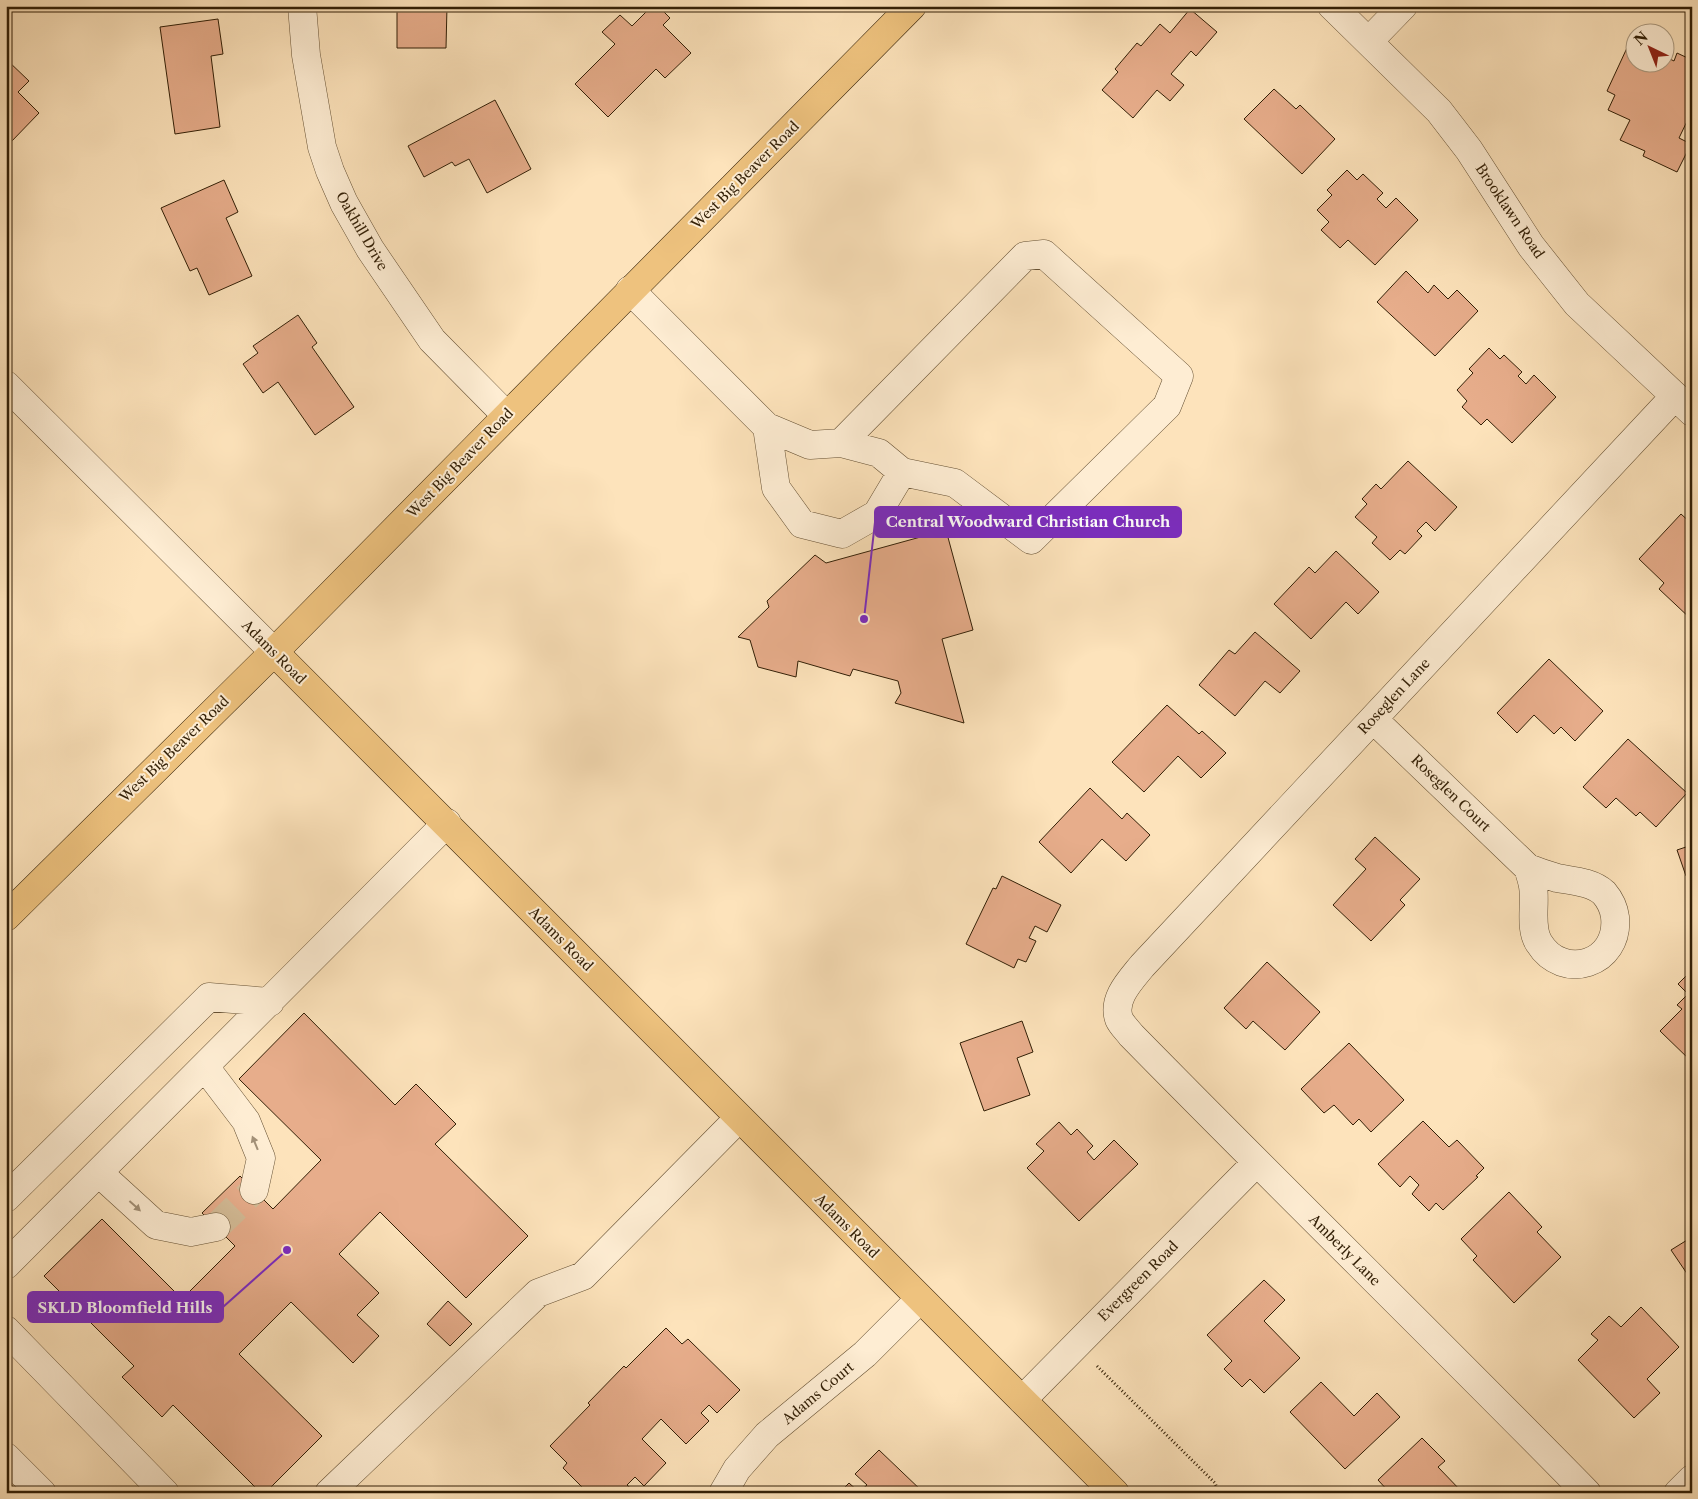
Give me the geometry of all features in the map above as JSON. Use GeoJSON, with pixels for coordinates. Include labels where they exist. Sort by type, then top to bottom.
{"type":"FeatureCollection","features":[{"type":"Feature","properties":{"kind":"main road","name":"West Big Beaver Road"},"geometry":{"type":"LineString","coordinates":[[6,917],[274,652],[912,6]]}},
{"type":"Feature","properties":{"kind":"main road","name":"Adams Road"},"geometry":{"type":"LineString","coordinates":[[274,652],[1115,1493]]}},
{"type":"Feature","properties":{"kind":"street","name":"Oakhill Drive"},"geometry":{"type":"LineString","coordinates":[[302,6],[306,56],[322,147],[344,203],[370,249],[432,340],[506,415]]}},
{"type":"Feature","properties":{"kind":"street","name":"Brooklawn Road"},"geometry":{"type":"LineString","coordinates":[[1332,6],[1439,111],[1469,150],[1531,246],[1577,304],[1683,404]]}},
{"type":"Feature","properties":{"kind":"street"},"geometry":{"type":"LineString","coordinates":[[1369,41],[1403,6]]}},
{"type":"Feature","properties":{"kind":"street"},"geometry":{"type":"LineString","coordinates":[[630,290],[767,427],[810,445],[841,443],[879,453],[902,472],[955,483],[1031,540],[1167,406],[1179,376],[1044,254],[1025,256],[841,443]]}},
{"type":"Feature","properties":{"kind":"street","name":"Adams Road"},"geometry":{"type":"LineString","coordinates":[[6,385],[274,652]]}},
{"type":"Feature","properties":{"kind":"street","name":"Roseglen Lane"},"geometry":{"type":"LineString","coordinates":[[1118,1000],[1127,984],[1142,966],[1373,719],[1683,404]]}},
{"type":"Feature","properties":{"kind":"street"},"geometry":{"type":"LineString","coordinates":[[767,427],[776,488],[802,524],[842,534],[877,514],[902,472]]}},
{"type":"Feature","properties":{"kind":"street","name":"Roseglen Court"},"geometry":{"type":"LineString","coordinates":[[1373,719],[1528,868]]}},
{"type":"Feature","properties":{"kind":"street"},"geometry":{"type":"LineString","coordinates":[[6,1265],[270,1002],[446,823]]}},
{"type":"Feature","properties":{"kind":"street"},"geometry":{"type":"LineString","coordinates":[[6,1198],[209,997],[270,1002]]}},
{"type":"Feature","properties":{"kind":"street","name":"Amberly Lane"},"geometry":{"type":"LineString","coordinates":[[1118,1000],[1119,1019],[1131,1035],[1256,1162],[1445,1348],[1587,1493]]}},
{"type":"Feature","properties":{"kind":"street"},"geometry":{"type":"LineString","coordinates":[[205,1067],[246,1121],[262,1158],[254,1190]]}},
{"type":"Feature","properties":{"kind":"street"},"geometry":{"type":"LineString","coordinates":[[329,1493],[538,1293],[584,1276],[739,1118]]}},
{"type":"Feature","properties":{"kind":"street","name":"Evergreen Road"},"geometry":{"type":"LineString","coordinates":[[1022,1400],[1256,1162]]}},
{"type":"Feature","properties":{"kind":"street"},"geometry":{"type":"LineString","coordinates":[[99,1173],[156,1225],[191,1232],[216,1227]]}},
{"type":"Feature","properties":{"kind":"street","name":"Adams Court"},"geometry":{"type":"LineString","coordinates":[[723,1493],[737,1469],[767,1435],[865,1354],[920,1299]]}},
{"type":"Feature","properties":{"kind":"street"},"geometry":{"type":"LineString","coordinates":[[6,1330],[166,1493]]}},
{"type":"Feature","properties":{"kind":"street"},"geometry":{"type":"LineString","coordinates":[[6,1457],[42,1493]]}},
{"type":"Feature","properties":{"kind":"street"},"geometry":{"type":"LineString","coordinates":[[1678,1493],[1692,1479]]}},
{"type":"Feature","properties":{"kind":"path"},"geometry":{"type":"LineString","coordinates":[[1095,1364],[1215,1484],[1219,1493]]}},
{"type":"Feature","properties":{"kind":"building"},"geometry":{"type":"Polygon","coordinates":[[[397,6],[447,6],[446,48],[397,48],[397,6]]]}},
{"type":"Feature","properties":{"kind":"building"},"geometry":{"type":"Polygon","coordinates":[[[655,6],[658,6],[670,18],[663,25],[691,53],[665,78],[656,69],[608,117],[575,84],[615,44],[602,32],[620,15],[632,26],[648,10],[650,12],[655,6]]]}},
{"type":"Feature","properties":{"kind":"building"},"geometry":{"type":"Polygon","coordinates":[[[1190,9],[1217,32],[1196,56],[1191,51],[1171,74],[1184,85],[1170,101],[1157,90],[1133,118],[1102,90],[1118,72],[1115,69],[1137,43],[1141,46],[1160,24],[1170,33],[1190,9]]]}},
{"type":"Feature","properties":{"kind":"building"},"geometry":{"type":"Polygon","coordinates":[[[218,19],[223,54],[211,56],[220,127],[175,134],[160,27],[218,19]]]}},
{"type":"Feature","properties":{"kind":"building"},"geometry":{"type":"Polygon","coordinates":[[[1626,50],[1626,72],[1676,72],[1677,53],[1692,60],[1690,68],[1692,69],[1692,111],[1679,138],[1691,144],[1677,172],[1643,156],[1645,151],[1620,140],[1630,120],[1608,110],[1615,95],[1607,91],[1626,50]]]}},
{"type":"Feature","properties":{"kind":"building"},"geometry":{"type":"Polygon","coordinates":[[[6,59],[29,81],[18,92],[39,113],[10,143],[6,140],[6,59]]]}},
{"type":"Feature","properties":{"kind":"building"},"geometry":{"type":"Polygon","coordinates":[[[1274,89],[1296,109],[1300,105],[1335,139],[1302,174],[1244,119],[1274,89]]]}},
{"type":"Feature","properties":{"kind":"building"},"geometry":{"type":"Polygon","coordinates":[[[495,100],[531,169],[487,193],[469,159],[455,166],[452,162],[424,177],[408,146],[495,100]]]}},
{"type":"Feature","properties":{"kind":"building"},"geometry":{"type":"Polygon","coordinates":[[[1347,170],[1357,180],[1363,174],[1383,193],[1377,199],[1386,208],[1396,198],[1418,220],[1375,265],[1348,240],[1340,248],[1321,230],[1329,222],[1317,210],[1332,195],[1327,190],[1347,170]]]}},
{"type":"Feature","properties":{"kind":"building"},"geometry":{"type":"Polygon","coordinates":[[[224,180],[238,212],[226,218],[252,276],[209,295],[197,268],[190,271],[161,208],[224,180]]]}},
{"type":"Feature","properties":{"kind":"building"},"geometry":{"type":"Polygon","coordinates":[[[1406,271],[1428,293],[1434,285],[1448,299],[1457,290],[1478,311],[1435,356],[1377,302],[1406,271]]]}},
{"type":"Feature","properties":{"kind":"building"},"geometry":{"type":"Polygon","coordinates":[[[298,315],[317,343],[312,347],[354,407],[315,435],[278,382],[263,393],[243,364],[258,353],[253,346],[298,315]]]}},
{"type":"Feature","properties":{"kind":"building"},"geometry":{"type":"Polygon","coordinates":[[[1489,348],[1500,359],[1504,355],[1522,372],[1518,376],[1526,384],[1534,375],[1556,397],[1512,443],[1487,419],[1481,425],[1462,407],[1467,401],[1457,390],[1473,373],[1469,369],[1489,348]]]}},
{"type":"Feature","properties":{"kind":"building"},"geometry":{"type":"Polygon","coordinates":[[[1408,461],[1457,507],[1435,531],[1426,522],[1417,531],[1422,536],[1405,554],[1400,550],[1390,560],[1372,543],[1377,537],[1355,517],[1367,504],[1362,499],[1376,484],[1381,489],[1408,461]]]}},
{"type":"Feature","properties":{"kind":"building"},"geometry":{"type":"Polygon","coordinates":[[[1681,514],[1692,524],[1692,620],[1659,589],[1664,583],[1639,559],[1681,514]]]}},
{"type":"Feature","properties":{"kind":"building"},"geometry":{"type":"Polygon","coordinates":[[[946,530],[973,630],[942,639],[964,723],[895,703],[901,693],[898,681],[853,669],[850,676],[798,661],[796,677],[758,667],[750,640],[738,637],[769,607],[767,601],[815,555],[826,563],[946,530]]]}},
{"type":"Feature","properties":{"kind":"building"},"geometry":{"type":"Polygon","coordinates":[[[1336,551],[1379,592],[1358,614],[1346,602],[1311,639],[1274,604],[1309,567],[1315,573],[1336,551]]]}},
{"type":"Feature","properties":{"kind":"building"},"geometry":{"type":"Polygon","coordinates":[[[1255,632],[1300,671],[1280,693],[1265,681],[1235,716],[1199,685],[1229,650],[1235,654],[1255,632]]]}},
{"type":"Feature","properties":{"kind":"building"},"geometry":{"type":"Polygon","coordinates":[[[1549,659],[1603,711],[1575,741],[1561,727],[1554,734],[1534,715],[1517,733],[1497,713],[1549,659]]]}},
{"type":"Feature","properties":{"kind":"building"},"geometry":{"type":"Polygon","coordinates":[[[1167,705],[1199,734],[1202,731],[1226,753],[1201,778],[1178,756],[1144,792],[1112,762],[1167,705]]]}},
{"type":"Feature","properties":{"kind":"building"},"geometry":{"type":"Polygon","coordinates":[[[1628,739],[1687,793],[1656,827],[1640,812],[1636,816],[1616,798],[1606,808],[1583,787],[1628,739]]]}},
{"type":"Feature","properties":{"kind":"building"},"geometry":{"type":"Polygon","coordinates":[[[1090,788],[1122,819],[1127,813],[1150,835],[1126,861],[1102,839],[1071,873],[1039,842],[1090,788]]]}},
{"type":"Feature","properties":{"kind":"building"},"geometry":{"type":"Polygon","coordinates":[[[1375,837],[1420,879],[1400,900],[1405,905],[1371,941],[1333,905],[1366,869],[1355,859],[1375,837]]]}},
{"type":"Feature","properties":{"kind":"building"},"geometry":{"type":"Polygon","coordinates":[[[1692,845],[1692,875],[1686,876],[1677,850],[1692,845]]]}},
{"type":"Feature","properties":{"kind":"building"},"geometry":{"type":"Polygon","coordinates":[[[1002,876],[1061,905],[1047,932],[1035,926],[1029,938],[1036,941],[1026,962],[1018,959],[1014,968],[966,944],[993,888],[996,889],[1002,876]]]}},
{"type":"Feature","properties":{"kind":"building"},"geometry":{"type":"Polygon","coordinates":[[[1267,962],[1320,1012],[1285,1050],[1253,1021],[1246,1029],[1224,1008],[1267,962]]]}},
{"type":"Feature","properties":{"kind":"building"},"geometry":{"type":"Polygon","coordinates":[[[1692,970],[1692,1062],[1660,1031],[1682,1009],[1677,1005],[1688,994],[1678,984],[1692,970]]]}},
{"type":"Feature","properties":{"kind":"building"},"geometry":{"type":"Polygon","coordinates":[[[304,1013],[395,1105],[416,1084],[456,1124],[435,1144],[528,1236],[466,1298],[380,1212],[339,1254],[379,1293],[357,1315],[379,1336],[353,1363],[291,1302],[239,1354],[322,1436],[265,1493],[261,1493],[173,1405],[162,1417],[122,1377],[134,1366],[44,1276],[102,1219],[182,1299],[235,1246],[202,1213],[240,1176],[273,1209],[321,1160],[239,1079],[304,1013]]]}},
{"type":"Feature","properties":{"kind":"building"},"geometry":{"type":"Polygon","coordinates":[[[1022,1021],[1033,1052],[1017,1058],[1030,1095],[984,1111],[960,1043],[1022,1021]]]}},
{"type":"Feature","properties":{"kind":"building"},"geometry":{"type":"Polygon","coordinates":[[[1349,1043],[1404,1100],[1371,1132],[1359,1119],[1353,1125],[1334,1105],[1324,1113],[1301,1089],[1349,1043]]]}},
{"type":"Feature","properties":{"kind":"building"},"geometry":{"type":"Polygon","coordinates":[[[1423,1121],[1449,1147],[1457,1140],[1484,1168],[1476,1176],[1478,1177],[1443,1210],[1436,1203],[1429,1211],[1412,1194],[1419,1185],[1410,1176],[1400,1187],[1378,1164],[1423,1121]]]}},
{"type":"Feature","properties":{"kind":"building"},"geometry":{"type":"Polygon","coordinates":[[[1059,1122],[1071,1135],[1077,1129],[1093,1146],[1087,1152],[1094,1160],[1114,1140],[1138,1164],[1079,1221],[1027,1168],[1044,1151],[1036,1144],[1059,1122]]]}},
{"type":"Feature","properties":{"kind":"building"},"geometry":{"type":"Polygon","coordinates":[[[1509,1192],[1542,1227],[1537,1232],[1561,1257],[1514,1303],[1473,1260],[1477,1256],[1461,1239],[1509,1192]]]}},
{"type":"Feature","properties":{"kind":"building"},"geometry":{"type":"Polygon","coordinates":[[[1692,1237],[1692,1281],[1671,1250],[1692,1237]]]}},
{"type":"Feature","properties":{"kind":"building"},"geometry":{"type":"Polygon","coordinates":[[[1264,1280],[1285,1300],[1264,1321],[1300,1358],[1264,1393],[1250,1379],[1242,1387],[1224,1369],[1232,1361],[1207,1335],[1264,1280]]]}},
{"type":"Feature","properties":{"kind":"building"},"geometry":{"type":"Polygon","coordinates":[[[448,1301],[472,1324],[450,1346],[427,1324],[448,1301]]]}},
{"type":"Feature","properties":{"kind":"building"},"geometry":{"type":"Polygon","coordinates":[[[1641,1307],[1679,1347],[1647,1379],[1660,1393],[1634,1418],[1578,1360],[1598,1340],[1591,1334],[1609,1316],[1621,1327],[1641,1307]]]}},
{"type":"Feature","properties":{"kind":"building"},"geometry":{"type":"Polygon","coordinates":[[[666,1328],[682,1344],[688,1339],[740,1390],[717,1413],[709,1405],[701,1413],[709,1421],[686,1444],[661,1419],[642,1439],[666,1463],[644,1486],[635,1477],[627,1485],[636,1493],[588,1493],[563,1468],[567,1463],[550,1446],[590,1405],[588,1403],[624,1366],[626,1368],[666,1328]]]}},
{"type":"Feature","properties":{"kind":"building"},"geometry":{"type":"Polygon","coordinates":[[[1321,1382],[1354,1416],[1377,1393],[1400,1417],[1345,1469],[1290,1412],[1321,1382]]]}},
{"type":"Feature","properties":{"kind":"building"},"geometry":{"type":"Polygon","coordinates":[[[1422,1438],[1445,1461],[1438,1467],[1463,1493],[1390,1493],[1378,1480],[1422,1438]]]}},
{"type":"Feature","properties":{"kind":"building"},"geometry":{"type":"Polygon","coordinates":[[[879,1450],[924,1493],[839,1493],[849,1483],[859,1492],[867,1485],[855,1474],[879,1450]]]}},
{"type":"Feature","properties":{"kind":"tunnel"},"geometry":{"type":"LineString","coordinates":[[216,1227],[254,1190]]}},
{"type":"Feature","properties":{"kind":"place","name":"Central Woodward Christian Church"},"geometry":{"type":"Point","coordinates":[864,619]}},
{"type":"Feature","properties":{"kind":"place","name":"SKLD Bloomfield Hills"},"geometry":{"type":"Point","coordinates":[287,1250]}}]}
